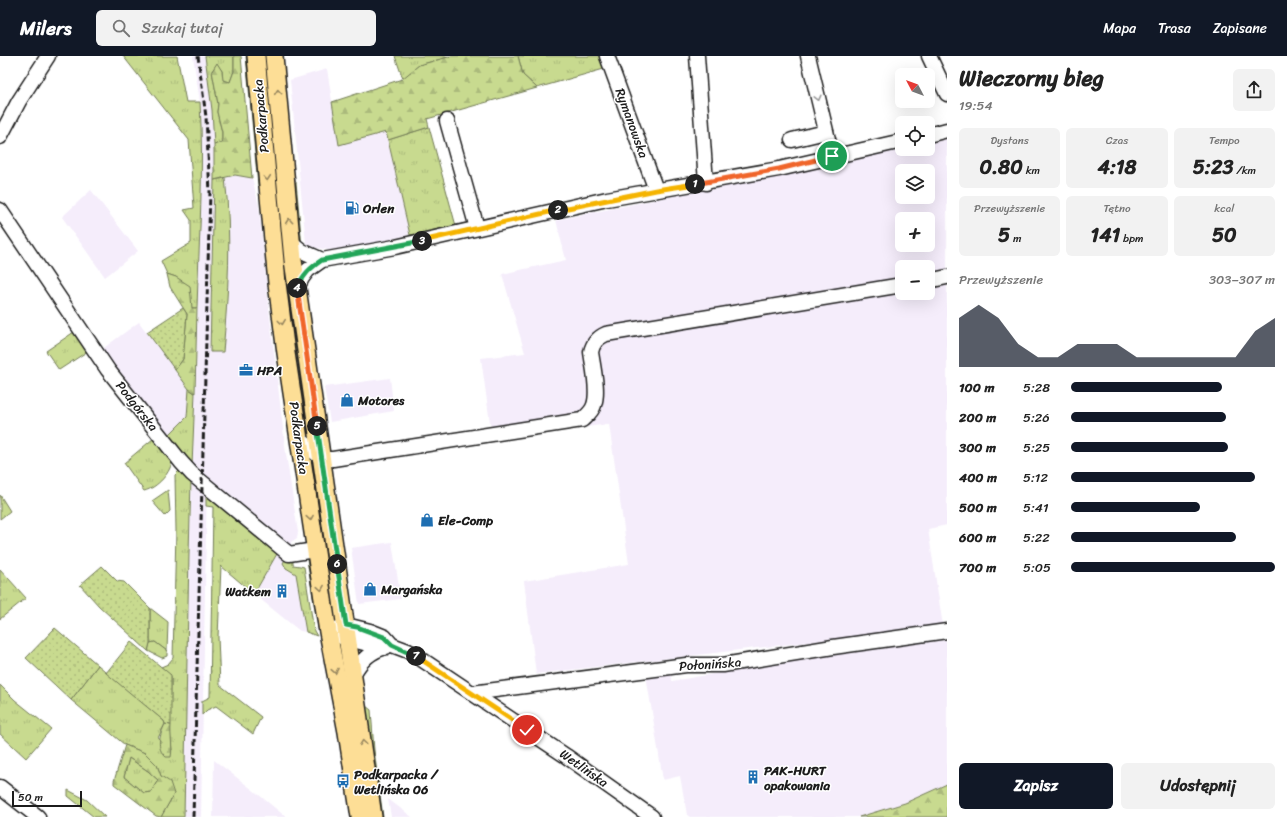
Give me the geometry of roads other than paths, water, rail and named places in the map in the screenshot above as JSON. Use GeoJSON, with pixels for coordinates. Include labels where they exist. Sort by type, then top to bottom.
{"type":"FeatureCollection","features":[{"type":"Feature","properties":{"kind":"main road","name":"Podkarpacka"},"geometry":{"type":"LineString","coordinates":[[256,56],[277,284],[315,550],[328,632],[347,732],[360,817]]}},
{"type":"Feature","properties":{"kind":"main road","name":"Podkarpacka"},"geometry":{"type":"LineString","coordinates":[[274,56],[293,260],[373,817]]}},
{"type":"Feature","properties":{"kind":"street"},"geometry":{"type":"LineString","coordinates":[[0,138],[19,101],[48,56]]}},
{"type":"Feature","properties":{"kind":"street","name":"Rymanowska"},"geometry":{"type":"LineString","coordinates":[[608,56],[656,190]]}},
{"type":"Feature","properties":{"kind":"street"},"geometry":{"type":"LineString","coordinates":[[697,56],[706,183]]}},
{"type":"Feature","properties":{"kind":"street"},"geometry":{"type":"LineString","coordinates":[[808,56],[832,156]]}},
{"type":"Feature","properties":{"kind":"street"},"geometry":{"type":"LineString","coordinates":[[930,56],[947,94]]}},
{"type":"Feature","properties":{"kind":"street"},"geometry":{"type":"LineString","coordinates":[[447,121],[477,228]]}},
{"type":"Feature","properties":{"kind":"street"},"geometry":{"type":"LineString","coordinates":[[792,140],[824,125]]}},
{"type":"Feature","properties":{"kind":"street"},"geometry":{"type":"LineString","coordinates":[[935,133],[947,130]]}},
{"type":"Feature","properties":{"kind":"street"},"geometry":{"type":"LineString","coordinates":[[273,244],[279,252],[286,257],[300,263],[319,262],[395,247],[656,190],[706,183],[779,169],[895,142]]}},
{"type":"Feature","properties":{"kind":"street","name":"Podgórska"},"geometry":{"type":"LineString","coordinates":[[0,210],[108,370],[192,474],[289,554],[315,550]]}},
{"type":"Feature","properties":{"kind":"street"},"geometry":{"type":"LineString","coordinates":[[291,242],[319,262]]}},
{"type":"Feature","properties":{"kind":"street"},"geometry":{"type":"LineString","coordinates":[[297,288],[308,270],[319,262]]}},
{"type":"Feature","properties":{"kind":"street"},"geometry":{"type":"LineString","coordinates":[[935,280],[947,277]]}},
{"type":"Feature","properties":{"kind":"street"},"geometry":{"type":"LineString","coordinates":[[298,437],[322,459],[333,459],[582,420],[590,412],[594,405],[596,393],[591,352],[596,341],[606,334],[895,286]]}},
{"type":"Feature","properties":{"kind":"street"},"geometry":{"type":"LineString","coordinates":[[306,486],[314,470],[322,459]]}},
{"type":"Feature","properties":{"kind":"street","name":"Połonińska"},"geometry":{"type":"LineString","coordinates":[[472,693],[686,665],[723,665],[833,647],[947,631]]}},
{"type":"Feature","properties":{"kind":"street","name":"Wetlińska"},"geometry":{"type":"LineString","coordinates":[[328,632],[346,632],[408,651],[421,658],[566,756],[652,817]]}},
{"type":"Feature","properties":{"kind":"street"},"geometry":{"type":"LineString","coordinates":[[353,675],[362,660],[377,650],[388,646]]}},
{"type":"Feature","properties":{"kind":"street"},"geometry":{"type":"LineString","coordinates":[[0,787],[38,817]]}},
{"type":"Feature","properties":{"kind":"railway"},"geometry":{"type":"LineString","coordinates":[[193,817],[210,192],[206,117],[198,56]]}},
{"type":"Feature","properties":{"kind":"place","name":"Orlen"},"geometry":{"type":"Point","coordinates":[352,208]}},
{"type":"Feature","properties":{"kind":"place","name":"HPA"},"geometry":{"type":"Point","coordinates":[246,370]}},
{"type":"Feature","properties":{"kind":"place","name":"Motores"},"geometry":{"type":"Point","coordinates":[347,400]}},
{"type":"Feature","properties":{"kind":"place","name":"Ele-Comp"},"geometry":{"type":"Point","coordinates":[427,520]}},
{"type":"Feature","properties":{"kind":"place","name":"Margańska"},"geometry":{"type":"Point","coordinates":[370,589]}},
{"type":"Feature","properties":{"kind":"place","name":"Watkem"},"geometry":{"type":"Point","coordinates":[282,591]}},
{"type":"Feature","properties":{"kind":"place","name":"PAK-HURT opakowania"},"geometry":{"type":"Point","coordinates":[753,777]}},
{"type":"Feature","properties":{"kind":"place","name":"Podkarpacka / Wetlińska 06"},"geometry":{"type":"Point","coordinates":[343,781]}}]}
